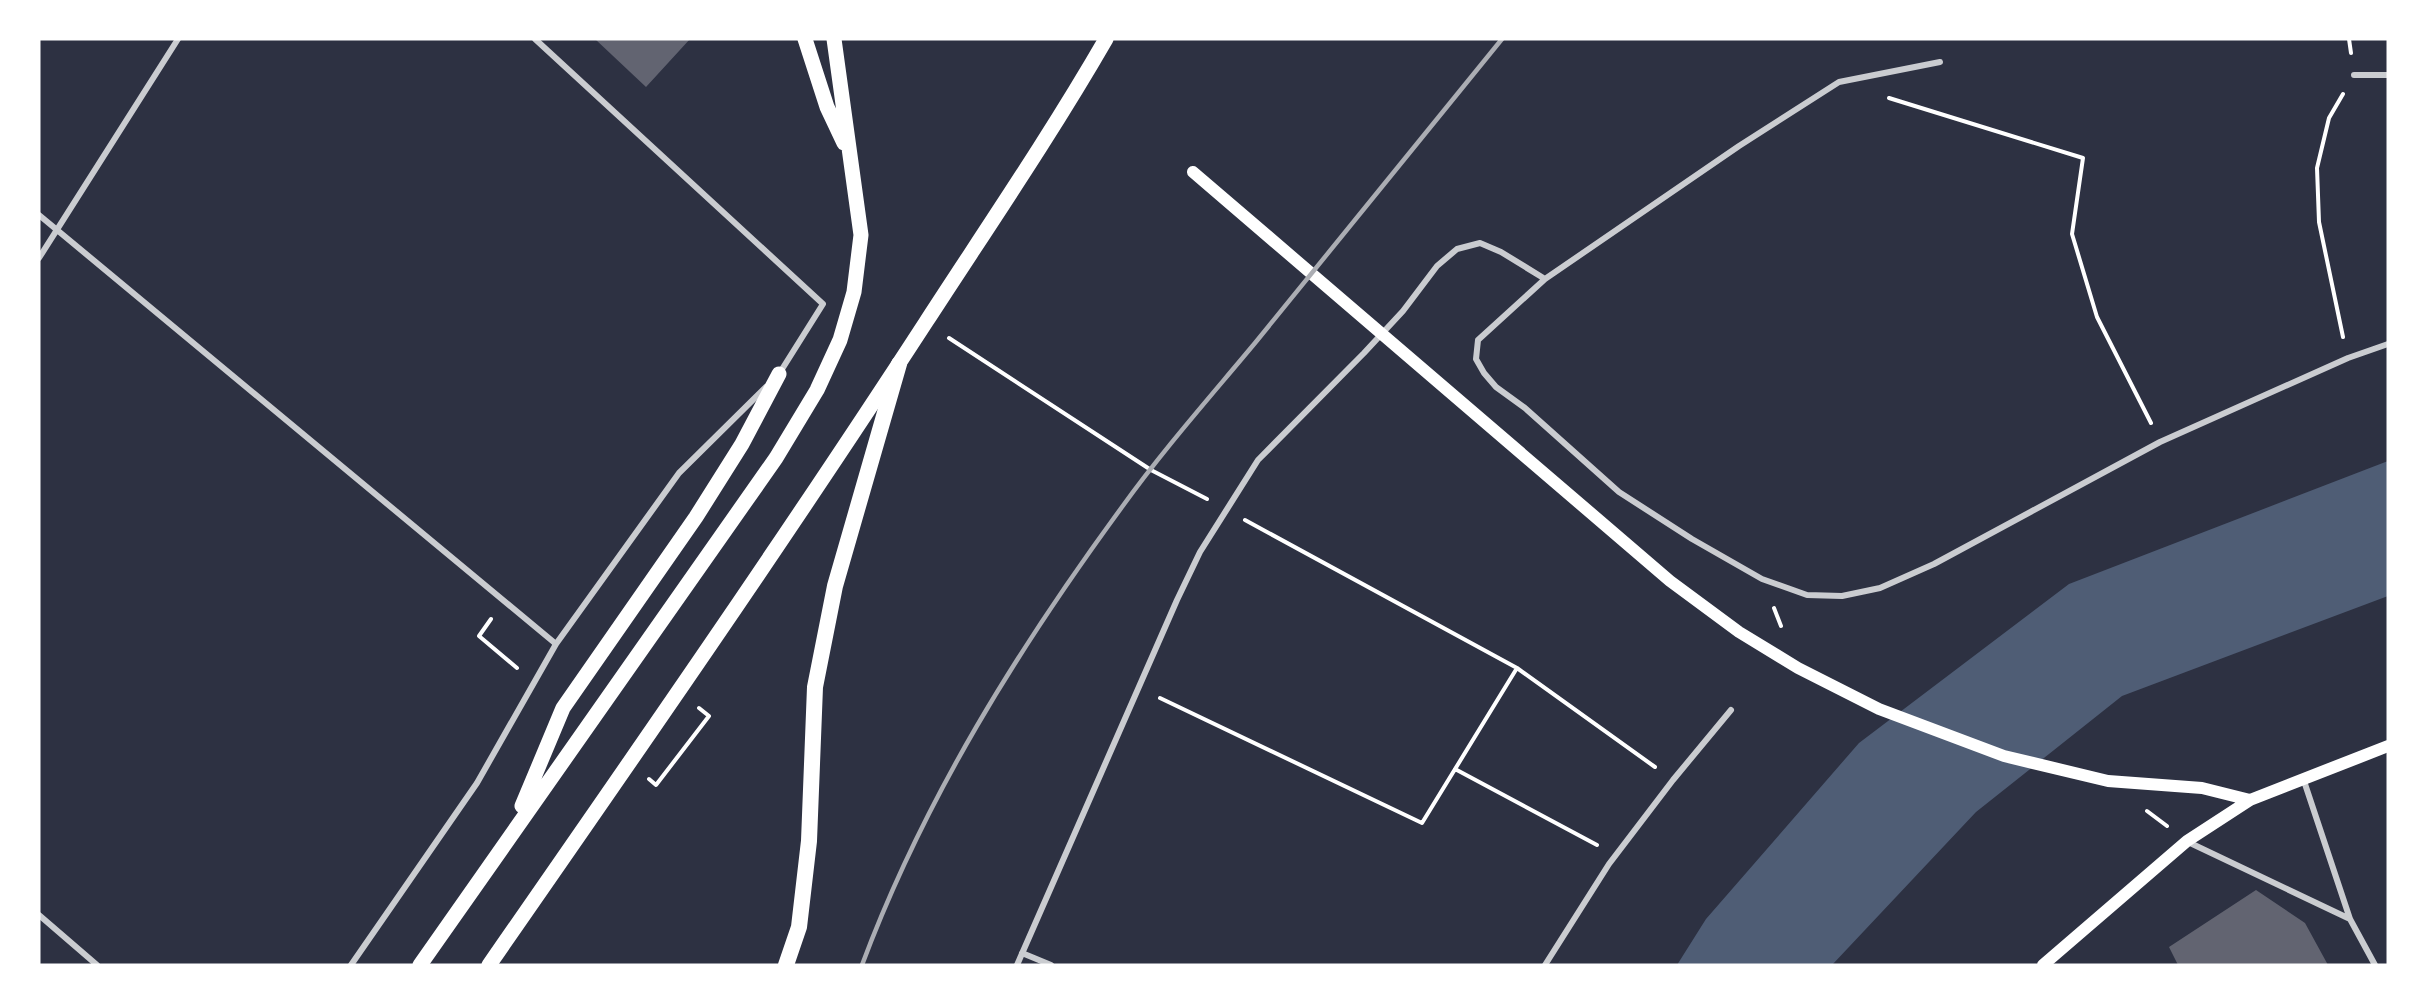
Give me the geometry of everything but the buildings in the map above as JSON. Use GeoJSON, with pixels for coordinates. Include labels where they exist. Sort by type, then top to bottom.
{"type":"FeatureCollection","features":[{"type":"Feature","properties":{"kind":"highway"},"geometry":{"type":"LineString","coordinates":[[786,965],[799,927],[809,841],[815,687],[835,586],[899,364]]}},
{"type":"Feature","properties":{"kind":"main road"},"geometry":{"type":"LineString","coordinates":[[805,39],[827,107],[850,154]]}},
{"type":"Feature","properties":{"kind":"main road"},"geometry":{"type":"LineString","coordinates":[[420,965],[776,458],[817,390],[840,340],[854,292],[861,235],[834,39]]}},
{"type":"Feature","properties":{"kind":"main road"},"geometry":{"type":"LineString","coordinates":[[489,965],[678,692],[899,364],[1068,104],[1106,39]]}},
{"type":"Feature","properties":{"kind":"main road"},"geometry":{"type":"LineString","coordinates":[[1193,172],[1670,581],[1738,632],[1798,668],[1879,709],[2004,756],[2108,781],[2202,788],[2250,800]]}},
{"type":"Feature","properties":{"kind":"main road"},"geometry":{"type":"LineString","coordinates":[[507,839],[546,752],[562,708],[696,517],[742,444],[779,374]]}},
{"type":"Feature","properties":{"kind":"main road"},"geometry":{"type":"LineString","coordinates":[[2043,965],[2187,841],[2250,800],[2304,781],[2388,746]]}},
{"type":"Feature","properties":{"kind":"street"},"geometry":{"type":"LineString","coordinates":[[39,258],[178,39]]}},
{"type":"Feature","properties":{"kind":"street"},"geometry":{"type":"LineString","coordinates":[[351,965],[477,783],[556,644],[680,473],[779,374],[823,304],[535,39]]}},
{"type":"Feature","properties":{"kind":"street"},"geometry":{"type":"LineString","coordinates":[[1941,62],[1839,82],[1739,146],[1545,279],[1478,340],[1476,359],[1484,373],[1496,387],[1525,408],[1619,492],[1692,539],[1762,579],[1807,595],[1842,596],[1880,588],[1934,564],[2160,442],[2348,358],[2388,344]]}},
{"type":"Feature","properties":{"kind":"street"},"geometry":{"type":"LineString","coordinates":[[2354,75],[2388,75]]}},
{"type":"Feature","properties":{"kind":"street"},"geometry":{"type":"LineString","coordinates":[[39,215],[556,644]]}},
{"type":"Feature","properties":{"kind":"street"},"geometry":{"type":"LineString","coordinates":[[1017,965],[1200,552],[1258,460],[1364,353],[1403,311],[1437,266],[1457,249],[1480,243],[1501,252],[1545,279]]}},
{"type":"Feature","properties":{"kind":"street"},"geometry":{"type":"LineString","coordinates":[[1545,965],[1616,855],[1673,780],[1731,710]]}},
{"type":"Feature","properties":{"kind":"street"},"geometry":{"type":"LineString","coordinates":[[2304,781],[2350,919],[2375,965]]}},
{"type":"Feature","properties":{"kind":"street"},"geometry":{"type":"LineString","coordinates":[[2187,841],[2350,919]]}},
{"type":"Feature","properties":{"kind":"street"},"geometry":{"type":"LineString","coordinates":[[39,915],[98,965]]}},
{"type":"Feature","properties":{"kind":"street"},"geometry":{"type":"LineString","coordinates":[[1022,953],[1051,965]]}},
{"type":"Feature","properties":{"kind":"path"},"geometry":{"type":"LineString","coordinates":[[2348,358],[2319,222],[2316,168],[2329,118],[2354,75]]}},
{"type":"Feature","properties":{"kind":"path"},"geometry":{"type":"LineString","coordinates":[[1884,96],[2083,158],[2072,234],[2097,317],[2160,442]]}},
{"type":"Feature","properties":{"kind":"path"},"geometry":{"type":"LineString","coordinates":[[925,323],[1151,470],[1517,668],[1673,780]]}},
{"type":"Feature","properties":{"kind":"path"},"geometry":{"type":"LineString","coordinates":[[1138,688],[1422,823],[1517,668]]}},
{"type":"Feature","properties":{"kind":"path"},"geometry":{"type":"LineString","coordinates":[[1455,769],[1616,855]]}},
{"type":"Feature","properties":{"kind":"water"},"geometry":{"type":"Polygon","coordinates":[[[2388,461],[2388,596],[2122,696],[1976,812],[1832,965],[1677,965],[1706,919],[1859,743],[2069,584],[2388,461]]]}},
{"type":"Feature","properties":{"kind":"railway"},"geometry":{"type":"LineString","coordinates":[[862,965],[914,843],[944,785],[976,727],[1046,615],[1170,444],[1502,39]]}}]}
